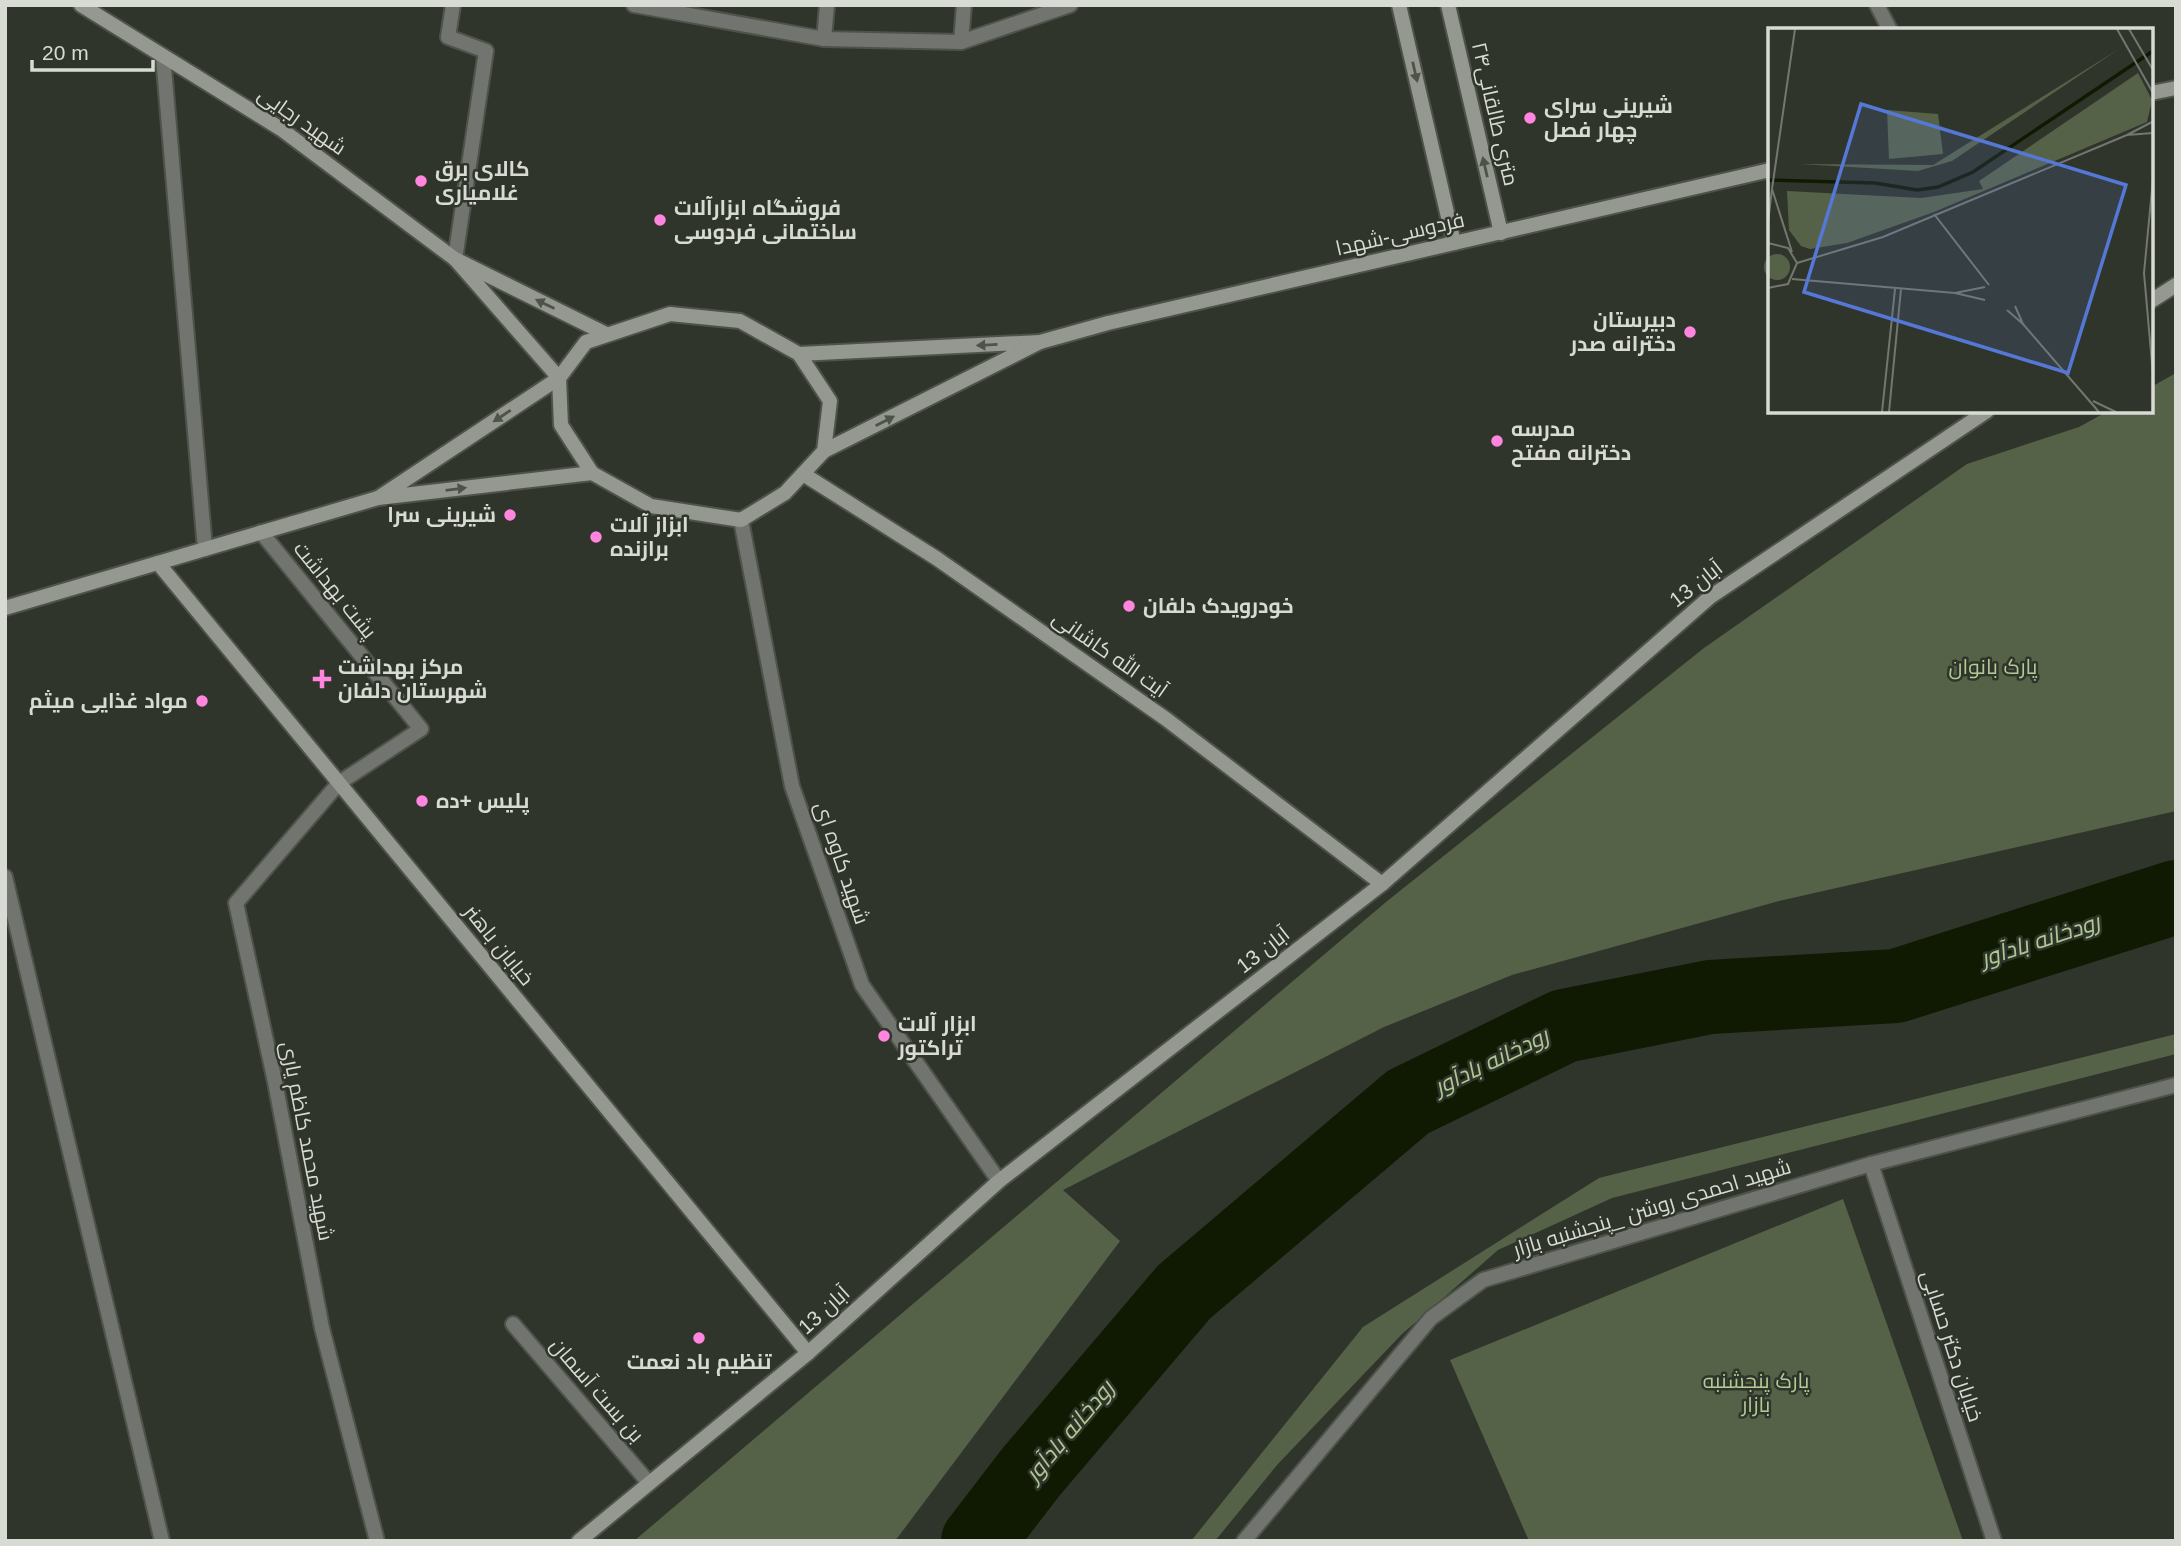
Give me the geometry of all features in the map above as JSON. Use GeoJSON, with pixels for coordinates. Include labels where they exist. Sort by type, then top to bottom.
{"type":"FeatureCollection","features":[{"type":"Feature","properties":{"kind":"main road","name":"شهید رجایی"},"geometry":{"type":"LineString","coordinates":[[81,5],[281,129],[455,259]]}},
{"type":"Feature","properties":{"kind":"main road"},"geometry":{"type":"LineString","coordinates":[[1399,5],[1454,243]]}},
{"type":"Feature","properties":{"kind":"main road","name":"۲۴متری طالقانی"},"geometry":{"type":"LineString","coordinates":[[1448,5],[1501,233]]}},
{"type":"Feature","properties":{"kind":"main road"},"geometry":{"type":"LineString","coordinates":[[2153,93],[2176,88]]}},
{"type":"Feature","properties":{"kind":"main road","name":"فردوسی-شهدا"},"geometry":{"type":"LineString","coordinates":[[1040,342],[1108,323],[1768,170]]}},
{"type":"Feature","properties":{"kind":"main road"},"geometry":{"type":"LineString","coordinates":[[455,259],[606,334]]}},
{"type":"Feature","properties":{"kind":"main road"},"geometry":{"type":"LineString","coordinates":[[455,259],[559,378],[561,425],[592,473],[651,506],[741,520],[785,493],[824,451],[1040,342]]}},
{"type":"Feature","properties":{"kind":"main road"},"geometry":{"type":"LineString","coordinates":[[2153,300],[2176,285]]}},
{"type":"Feature","properties":{"kind":"main road"},"geometry":{"type":"LineString","coordinates":[[378,498],[559,378],[586,342],[670,314],[740,321],[799,354],[830,401],[824,451]]}},
{"type":"Feature","properties":{"kind":"main road"},"geometry":{"type":"LineString","coordinates":[[799,354],[1040,342]]}},
{"type":"Feature","properties":{"kind":"main road","name":"13 آبان"},"geometry":{"type":"LineString","coordinates":[[579,1541],[808,1353],[999,1181],[1381,884],[1710,597],[1984,413]]}},
{"type":"Feature","properties":{"kind":"main road"},"geometry":{"type":"LineString","coordinates":[[5,608],[378,498],[592,473]]}},
{"type":"Feature","properties":{"kind":"main road","name":"آیت الله کاشانی"},"geometry":{"type":"LineString","coordinates":[[803,474],[936,558],[1166,719],[1381,884]]}},
{"type":"Feature","properties":{"kind":"main road","name":"خیابان باهنر"},"geometry":{"type":"LineString","coordinates":[[158,562],[808,1353]]}},
{"type":"Feature","properties":{"kind":"street"},"geometry":{"type":"LineString","coordinates":[[453,5],[448,37],[486,51],[455,259]]}},
{"type":"Feature","properties":{"kind":"street"},"geometry":{"type":"LineString","coordinates":[[634,5],[824,39],[961,42],[1070,5]]}},
{"type":"Feature","properties":{"kind":"street"},"geometry":{"type":"LineString","coordinates":[[824,39],[827,5]]}},
{"type":"Feature","properties":{"kind":"street"},"geometry":{"type":"LineString","coordinates":[[961,42],[964,5]]}},
{"type":"Feature","properties":{"kind":"street"},"geometry":{"type":"LineString","coordinates":[[1877,5],[1889,28]]}},
{"type":"Feature","properties":{"kind":"street"},"geometry":{"type":"LineString","coordinates":[[163,56],[205,549]]}},
{"type":"Feature","properties":{"kind":"street","name":"شهید کاوه ای"},"geometry":{"type":"LineString","coordinates":[[741,520],[792,786],[862,985],[999,1181]]}},
{"type":"Feature","properties":{"kind":"street","name":"پشت بهداشت"},"geometry":{"type":"LineString","coordinates":[[261,532],[421,729],[339,783]]}},
{"type":"Feature","properties":{"kind":"street","name":"شهید محمد کاظم یاری"},"geometry":{"type":"LineString","coordinates":[[339,783],[236,904],[275,1082],[322,1328],[377,1541]]}},
{"type":"Feature","properties":{"kind":"street"},"geometry":{"type":"LineString","coordinates":[[5,877],[162,1541]]}},
{"type":"Feature","properties":{"kind":"street","name":"شهید احمدی روشن _پنجشنبه بازار"},"geometry":{"type":"LineString","coordinates":[[1244,1541],[1431,1318],[1483,1280],[1871,1164],[2176,1085]]}},
{"type":"Feature","properties":{"kind":"street","name":"خیابان دکتر حسابی"},"geometry":{"type":"LineString","coordinates":[[1871,1164],[1994,1541]]}},
{"type":"Feature","properties":{"kind":"street","name":"بن بست آسمان"},"geometry":{"type":"LineString","coordinates":[[513,1324],[649,1483]]}},
{"type":"Feature","properties":{"kind":"green space","name":"پارک بانوان"},"geometry":{"type":"Polygon","coordinates":[[[2176,373],[2176,811],[1779,901],[1512,975],[1384,1027],[1063,1190],[1120,1241],[895,1541],[634,1541],[1386,902],[1704,648],[1967,464],[2079,427],[2104,413],[2153,413],[2153,386],[2176,373]]]}},
{"type":"Feature","properties":{"kind":"green space"},"geometry":{"type":"Polygon","coordinates":[[[2176,1034],[2176,1054],[1612,1198],[1498,1250],[1401,1335],[1277,1465],[1215,1541],[1191,1541],[1363,1327],[1599,1178],[2176,1034]]]}},
{"type":"Feature","properties":{"kind":"green space","name":"پارک پنجشنبه بازار"},"geometry":{"type":"Polygon","coordinates":[[[1843,1199],[1963,1541],[1529,1541],[1450,1360],[1843,1199]]]}},
{"type":"Feature","properties":{"kind":"waterway","name":"رودخانه بادآور"},"geometry":{"type":"LineString","coordinates":[[978,1541],[1031,1472],[1184,1292],[1408,1102],[1564,1026],[1710,997],[1896,986],[2176,897]]}},
{"type":"Feature","properties":{"kind":"place","name":"شیرینی سرای چهار فصل"},"geometry":{"type":"Point","coordinates":[1530,118]}},
{"type":"Feature","properties":{"kind":"place","name":"کالای برق غلامیاری"},"geometry":{"type":"Point","coordinates":[421,181]}},
{"type":"Feature","properties":{"kind":"place","name":"فروشگاه ابزارآلات ساختمانی فردوسی"},"geometry":{"type":"Point","coordinates":[660,220]}},
{"type":"Feature","properties":{"kind":"place","name":"دبیرستان دخترانه صدر"},"geometry":{"type":"Point","coordinates":[1690,332]}},
{"type":"Feature","properties":{"kind":"place","name":"مدرسه دخترانه مفتح"},"geometry":{"type":"Point","coordinates":[1497,441]}},
{"type":"Feature","properties":{"kind":"place","name":"شیرینی سرا"},"geometry":{"type":"Point","coordinates":[510,515]}},
{"type":"Feature","properties":{"kind":"place","name":"ابزاز آلات برازنده"},"geometry":{"type":"Point","coordinates":[596,537]}},
{"type":"Feature","properties":{"kind":"place","name":"خودرویدک دلفان"},"geometry":{"type":"Point","coordinates":[1129,606]}},
{"type":"Feature","properties":{"kind":"place","name":"مرکز بهداشت شهرستان دلفان"},"geometry":{"type":"Point","coordinates":[322,679]}},
{"type":"Feature","properties":{"kind":"place","name":"مواد غذایی میثم"},"geometry":{"type":"Point","coordinates":[202,701]}},
{"type":"Feature","properties":{"kind":"place","name":"پلیس +ده"},"geometry":{"type":"Point","coordinates":[422,801]}},
{"type":"Feature","properties":{"kind":"place","name":"ابزار آلات تراکتور"},"geometry":{"type":"Point","coordinates":[884,1036]}},
{"type":"Feature","properties":{"kind":"place","name":"تنظیم باد نعمت"},"geometry":{"type":"Point","coordinates":[699,1338]}}]}
